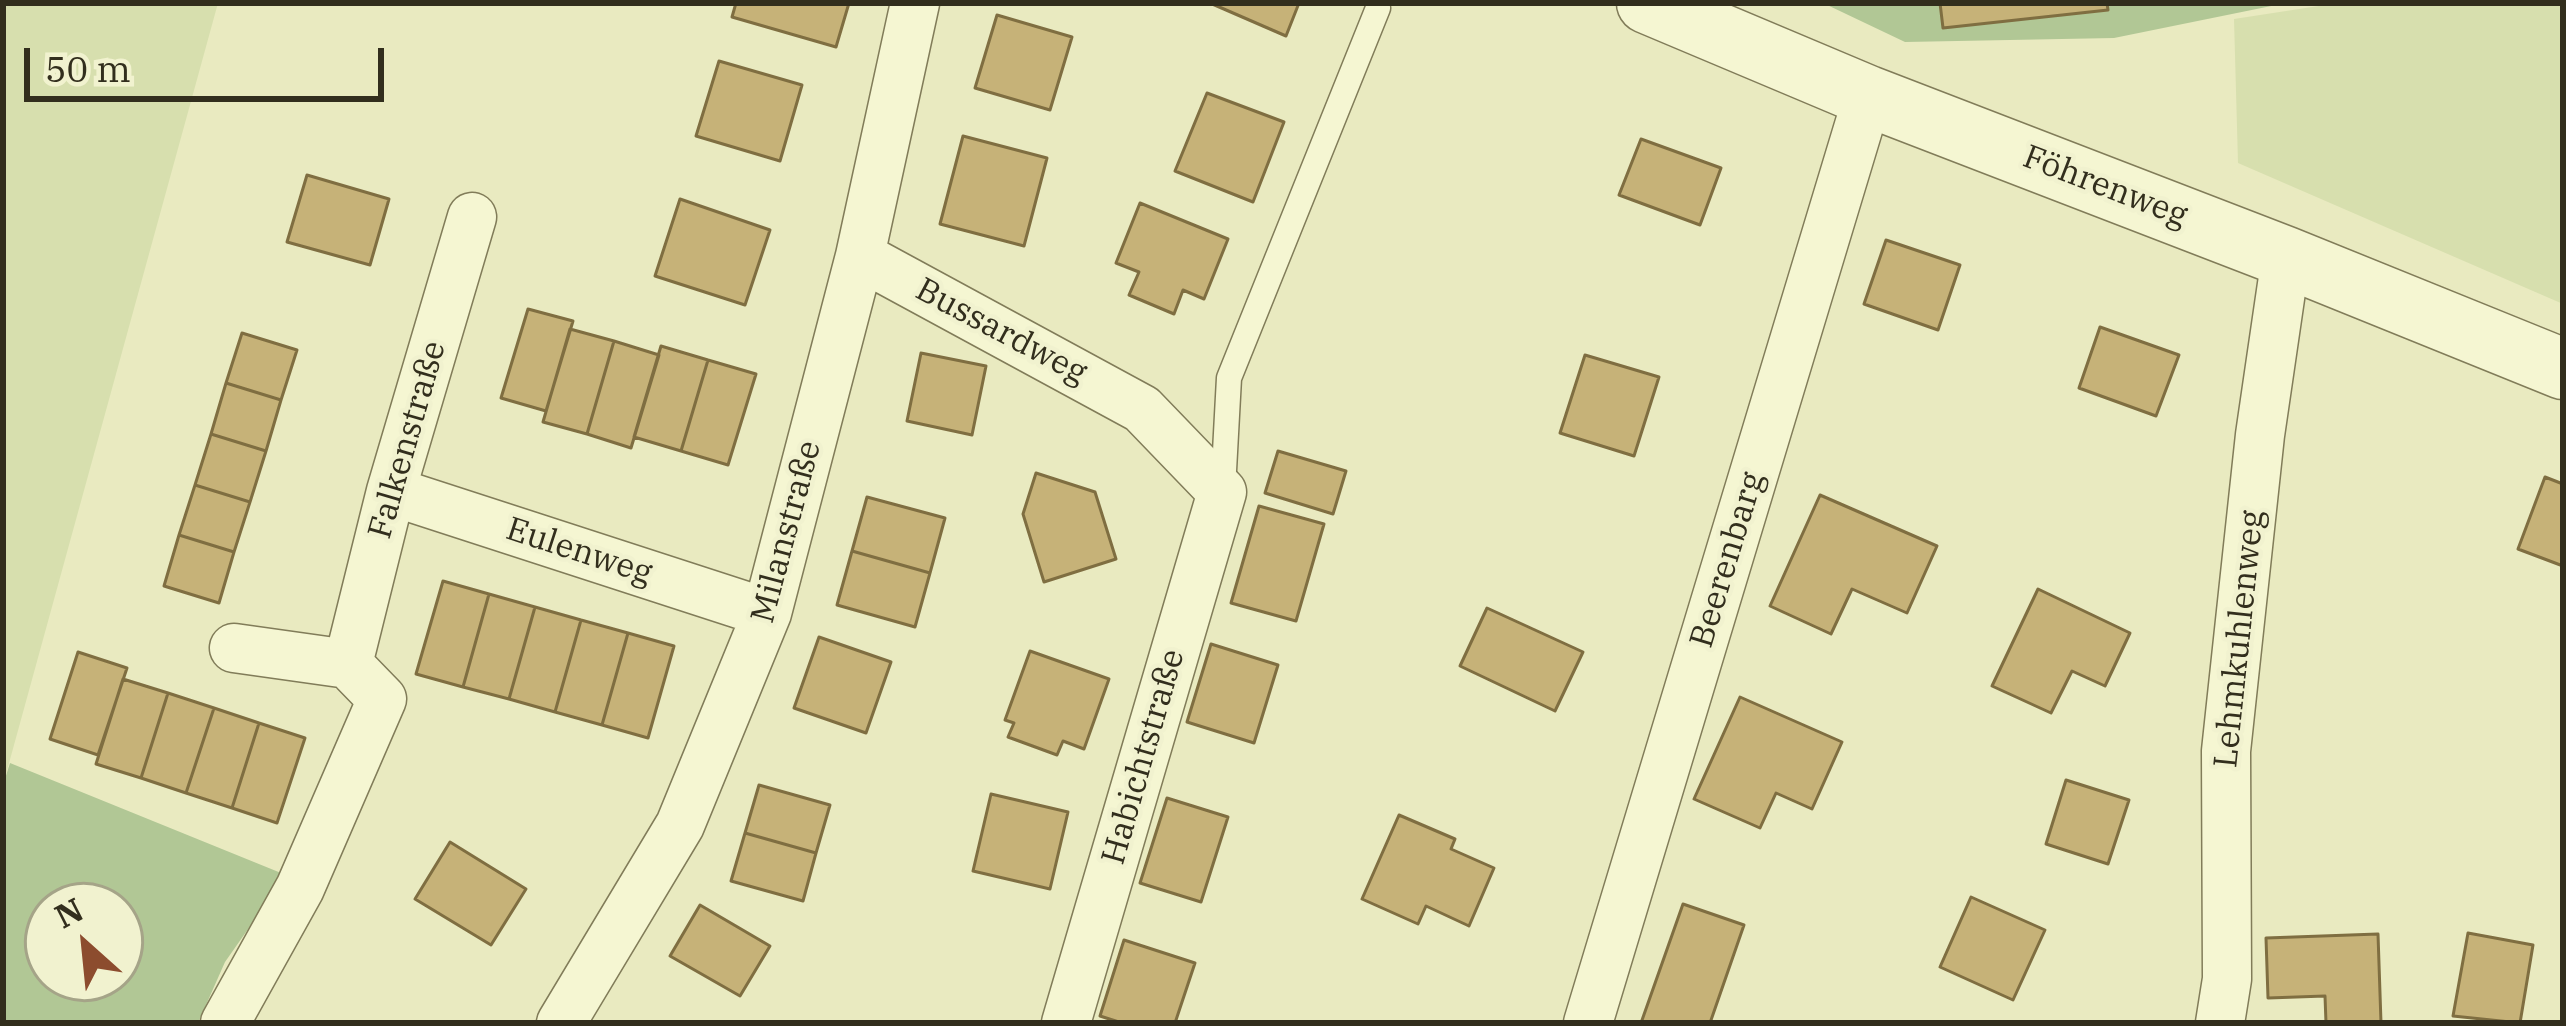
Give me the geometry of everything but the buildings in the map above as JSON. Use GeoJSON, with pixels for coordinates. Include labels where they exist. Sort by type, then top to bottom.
{"type":"FeatureCollection","features":[{"type":"Feature","properties":{"kind":"street","name":"Milanstraße"},"geometry":{"type":"LineString","coordinates":[[561,1023],[680,825],[767,613],[860,256],[915,3]]}},
{"type":"Feature","properties":{"kind":"street","name":"Föhrenweg"},"geometry":{"type":"LineString","coordinates":[[1647,3],[1868,96],[2286,256],[2563,369]]}},
{"type":"Feature","properties":{"kind":"street","name":"Beerenbarg"},"geometry":{"type":"LineString","coordinates":[[1588,1023],[1868,96]]}},
{"type":"Feature","properties":{"kind":"street","name":"Falkenstraße"},"geometry":{"type":"LineString","coordinates":[[348,664],[391,491],[472,217]]}},
{"type":"Feature","properties":{"kind":"street","name":"Bussardweg"},"geometry":{"type":"LineString","coordinates":[[860,256],[1142,409],[1222,492]]}},
{"type":"Feature","properties":{"kind":"street","name":"Lehmkuhlenweg"},"geometry":{"type":"LineString","coordinates":[[2220,1023],[2227,979],[2225,751],[2260,435],[2286,256]]}},
{"type":"Feature","properties":{"kind":"street","name":"Eulenweg"},"geometry":{"type":"LineString","coordinates":[[391,491],[767,613]]}},
{"type":"Feature","properties":{"kind":"street","name":"Habichtstraße"},"geometry":{"type":"LineString","coordinates":[[1066,1023],[1222,492]]}},
{"type":"Feature","properties":{"kind":"street"},"geometry":{"type":"LineString","coordinates":[[225,1023],[300,888],[382,699],[348,664],[234,648]]}},
{"type":"Feature","properties":{"kind":"lane","name":"Habichtstraße"},"geometry":{"type":"LineString","coordinates":[[1222,492],[1229,378],[1378,8]]}},
{"type":"Feature","properties":{"kind":"green space"},"geometry":{"type":"Polygon","coordinates":[[[3,3],[218,3],[3,785],[3,3]]]}},
{"type":"Feature","properties":{"kind":"green space"},"geometry":{"type":"Polygon","coordinates":[[[1823,3],[2286,3],[2114,38],[1905,42],[1823,3]]]}},
{"type":"Feature","properties":{"kind":"green space"},"geometry":{"type":"Polygon","coordinates":[[[2338,3],[2563,3],[2563,304],[2238,163],[2234,19],[2338,3]]]}},
{"type":"Feature","properties":{"kind":"green space"},"geometry":{"type":"Polygon","coordinates":[[[10,763],[286,875],[225,962],[198,1023],[3,1023],[3,785],[10,763]]]}}]}
